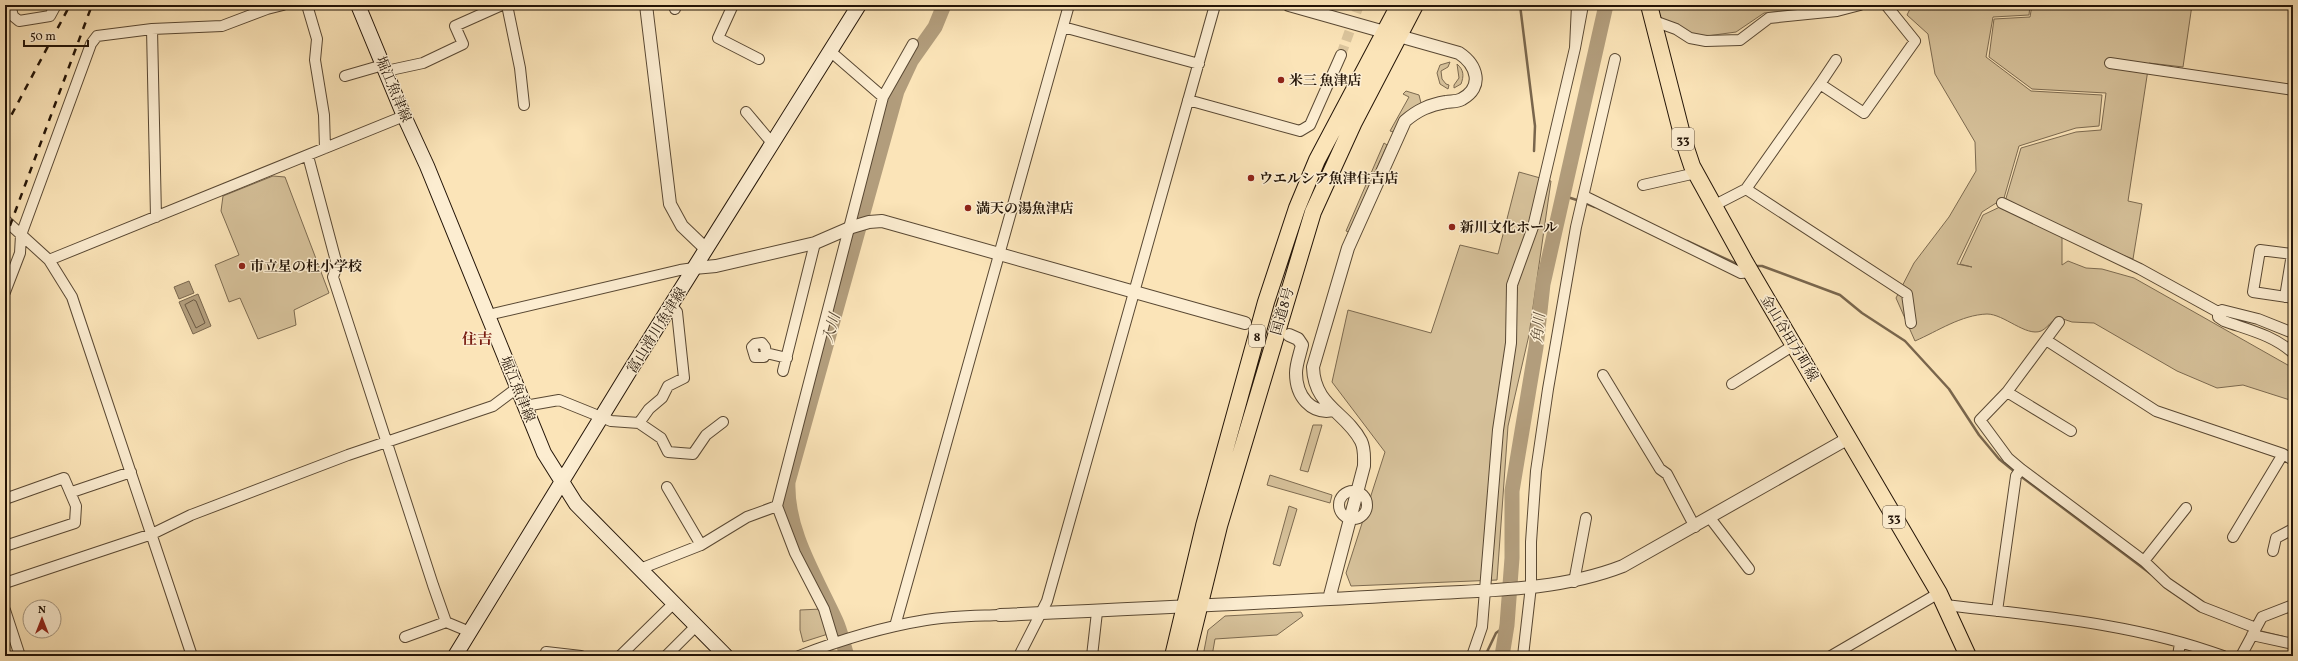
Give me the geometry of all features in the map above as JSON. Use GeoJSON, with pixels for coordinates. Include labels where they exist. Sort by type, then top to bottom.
{"type":"FeatureCollection","features":[{"type":"Feature","properties":{"kind":"main road","name":"堀江魚津線"},"geometry":{"type":"LineString","coordinates":[[358,5],[404,116],[427,166],[544,453],[576,504],[726,656]]}},
{"type":"Feature","properties":{"kind":"main road","name":"富山滑川魚津線"},"geometry":{"type":"LineString","coordinates":[[455,656],[561,482],[859,5]]}},
{"type":"Feature","properties":{"kind":"main road","name":"国道8号"},"geometry":{"type":"LineString","coordinates":[[1392,33],[1399,5]]}},
{"type":"Feature","properties":{"kind":"main road","name":"国道8号"},"geometry":{"type":"LineString","coordinates":[[1187,656],[1192,606],[1204,526],[1266,302],[1297,208],[1317,160],[1392,33],[1415,5]]}},
{"type":"Feature","properties":{"kind":"main road","name":"金山谷田方町線"},"geometry":{"type":"LineString","coordinates":[[1649,5],[1684,142],[1696,173],[1712,206],[1942,599],[1968,656]]}},
{"type":"Feature","properties":{"kind":"main road","name":"国道8号"},"geometry":{"type":"LineString","coordinates":[[1173,656],[1192,606]]}},
{"type":"Feature","properties":{"kind":"street"},"geometry":{"type":"LineString","coordinates":[[10,5],[13,16],[18,22],[50,16],[56,5]]}},
{"type":"Feature","properties":{"kind":"street"},"geometry":{"type":"LineString","coordinates":[[5,292],[20,253],[21,235],[91,44],[98,36],[152,29],[222,26],[267,9],[283,5]]}},
{"type":"Feature","properties":{"kind":"street"},"geometry":{"type":"LineString","coordinates":[[307,5],[317,39],[315,60],[324,115],[325,148]]}},
{"type":"Feature","properties":{"kind":"street"},"geometry":{"type":"LineString","coordinates":[[345,76],[384,68],[423,63],[464,44],[455,26],[502,5]]}},
{"type":"Feature","properties":{"kind":"street"},"geometry":{"type":"LineString","coordinates":[[507,5],[520,68],[524,105]]}},
{"type":"Feature","properties":{"kind":"street"},"geometry":{"type":"LineString","coordinates":[[646,5],[670,204],[682,226],[706,249]]}},
{"type":"Feature","properties":{"kind":"street"},"geometry":{"type":"LineString","coordinates":[[733,5],[718,38],[759,58]]}},
{"type":"Feature","properties":{"kind":"street"},"geometry":{"type":"LineString","coordinates":[[895,626],[1069,5]]}},
{"type":"Feature","properties":{"kind":"street"},"geometry":{"type":"LineString","coordinates":[[1019,656],[1047,601],[1215,5]]}},
{"type":"Feature","properties":{"kind":"street"},"geometry":{"type":"LineString","coordinates":[[1289,5],[1459,52],[1470,60],[1475,69],[1476,81],[1470,93],[1460,100],[1431,104],[1417,110],[1405,121],[1348,248],[1313,367],[1313,382],[1320,394],[1361,441],[1364,451],[1364,466],[1329,599]]}},
{"type":"Feature","properties":{"kind":"street"},"geometry":{"type":"LineString","coordinates":[[1575,48],[1577,5]]}},
{"type":"Feature","properties":{"kind":"street"},"geometry":{"type":"LineString","coordinates":[[1472,656],[1482,627],[1486,590],[1498,430],[1511,343],[1512,285],[1533,227],[1575,48],[1583,5]]}},
{"type":"Feature","properties":{"kind":"street"},"geometry":{"type":"LineString","coordinates":[[1654,21],[1676,29],[1690,38],[1706,41],[1740,40],[1769,18],[1837,11],[1860,5]]}},
{"type":"Feature","properties":{"kind":"street"},"geometry":{"type":"LineString","coordinates":[[1820,84],[1864,113],[1915,41],[1886,5]]}},
{"type":"Feature","properties":{"kind":"street"},"geometry":{"type":"LineString","coordinates":[[1063,27],[1199,64]]}},
{"type":"Feature","properties":{"kind":"street"},"geometry":{"type":"LineString","coordinates":[[152,29],[156,217]]}},
{"type":"Feature","properties":{"kind":"street"},"geometry":{"type":"LineString","coordinates":[[834,642],[831,626],[824,609],[795,553],[776,506],[850,228],[883,97],[914,44]]}},
{"type":"Feature","properties":{"kind":"street"},"geometry":{"type":"LineString","coordinates":[[830,51],[883,97]]}},
{"type":"Feature","properties":{"kind":"street"},"geometry":{"type":"LineString","coordinates":[[1188,100],[1300,131],[1310,125],[1341,55]]}},
{"type":"Feature","properties":{"kind":"street"},"geometry":{"type":"LineString","coordinates":[[1523,656],[1530,586],[1531,542],[1536,471],[1576,227],[1615,59]]}},
{"type":"Feature","properties":{"kind":"street"},"geometry":{"type":"LineString","coordinates":[[1712,206],[1746,189],[1836,60]]}},
{"type":"Feature","properties":{"kind":"street"},"geometry":{"type":"LineString","coordinates":[[2110,63],[2293,90]]}},
{"type":"Feature","properties":{"kind":"street"},"geometry":{"type":"LineString","coordinates":[[746,112],[772,143]]}},
{"type":"Feature","properties":{"kind":"street"},"geometry":{"type":"LineString","coordinates":[[50,260],[404,116]]}},
{"type":"Feature","properties":{"kind":"street"},"geometry":{"type":"LineString","coordinates":[[308,156],[337,265],[333,277],[446,622]]}},
{"type":"Feature","properties":{"kind":"street"},"geometry":{"type":"LineString","coordinates":[[1643,185],[1696,173]]}},
{"type":"Feature","properties":{"kind":"street"},"geometry":{"type":"LineString","coordinates":[[1746,189],[1907,294],[1911,322]]}},
{"type":"Feature","properties":{"kind":"street"},"geometry":{"type":"LineString","coordinates":[[1584,196],[1741,273],[1748,267]]}},
{"type":"Feature","properties":{"kind":"street"},"geometry":{"type":"LineString","coordinates":[[2002,203],[2140,269],[2218,312],[2222,310],[2258,319],[2293,333]]}},
{"type":"Feature","properties":{"kind":"street"},"geometry":{"type":"LineString","coordinates":[[5,220],[50,260],[72,297],[192,656]]}},
{"type":"Feature","properties":{"kind":"street"},"geometry":{"type":"LineString","coordinates":[[488,315],[680,270],[716,266],[815,243],[850,228],[869,222],[882,221],[899,224],[1134,293],[1245,323]]}},
{"type":"Feature","properties":{"kind":"street"},"geometry":{"type":"LineString","coordinates":[[783,371],[815,243]]}},
{"type":"Feature","properties":{"kind":"street"},"geometry":{"type":"LineString","coordinates":[[2260,250],[2292,254],[2289,297],[2253,292],[2260,250]]}},
{"type":"Feature","properties":{"kind":"street"},"geometry":{"type":"LineString","coordinates":[[639,422],[662,398],[668,386],[684,378],[677,312],[671,305]]}},
{"type":"Feature","properties":{"kind":"street"},"geometry":{"type":"LineString","coordinates":[[2218,312],[2218,317],[2224,321],[2269,336],[2293,353]]}},
{"type":"Feature","properties":{"kind":"street"},"geometry":{"type":"LineString","coordinates":[[2059,322],[2006,392],[1980,420],[2008,458],[2144,561],[2167,583],[2202,607],[2254,631],[2293,644]]}},
{"type":"Feature","properties":{"kind":"street"},"geometry":{"type":"LineString","coordinates":[[1289,335],[1298,338],[1302,345],[1296,372],[1297,384],[1302,397],[1315,410],[1324,412],[1334,410]]}},
{"type":"Feature","properties":{"kind":"street"},"geometry":{"type":"LineString","coordinates":[[2046,340],[2156,412],[2283,454],[2293,460]]}},
{"type":"Feature","properties":{"kind":"street"},"geometry":{"type":"LineString","coordinates":[[1732,384],[1794,345]]}},
{"type":"Feature","properties":{"kind":"street"},"geometry":{"type":"LineString","coordinates":[[766,352],[787,358]]}},
{"type":"Feature","properties":{"kind":"street"},"geometry":{"type":"LineString","coordinates":[[1603,375],[1660,469],[1667,474],[1695,527]]}},
{"type":"Feature","properties":{"kind":"street"},"geometry":{"type":"LineString","coordinates":[[5,583],[152,534],[191,515],[348,455],[388,443],[493,406],[517,388]]}},
{"type":"Feature","properties":{"kind":"street"},"geometry":{"type":"LineString","coordinates":[[2006,392],[2071,431]]}},
{"type":"Feature","properties":{"kind":"street"},"geometry":{"type":"LineString","coordinates":[[525,406],[559,400],[602,416],[611,421],[639,422],[661,438],[668,452],[693,454],[706,434],[723,422]]}},
{"type":"Feature","properties":{"kind":"street"},"geometry":{"type":"LineString","coordinates":[[800,656],[834,642],[928,619],[1000,614],[1097,612],[1329,599],[1486,590],[1574,582],[1599,576],[1623,566],[1695,527],[1847,439]]}},
{"type":"Feature","properties":{"kind":"street"},"geometry":{"type":"LineString","coordinates":[[2233,537],[2283,454]]}},
{"type":"Feature","properties":{"kind":"street"},"geometry":{"type":"LineString","coordinates":[[1997,611],[2016,476],[2022,469]]}},
{"type":"Feature","properties":{"kind":"street"},"geometry":{"type":"LineString","coordinates":[[72,492],[131,472]]}},
{"type":"Feature","properties":{"kind":"street"},"geometry":{"type":"LineString","coordinates":[[5,499],[64,478],[72,492],[76,506],[75,522],[5,546]]}},
{"type":"Feature","properties":{"kind":"street"},"geometry":{"type":"LineString","coordinates":[[667,487],[701,545]]}},
{"type":"Feature","properties":{"kind":"street"},"geometry":{"type":"LineString","coordinates":[[640,569],[701,545],[747,517],[776,506]]}},
{"type":"Feature","properties":{"kind":"street"},"geometry":{"type":"LineString","coordinates":[[2144,561],[2186,508]]}},
{"type":"Feature","properties":{"kind":"street"},"geometry":{"type":"LineString","coordinates":[[1574,582],[1586,518]]}},
{"type":"Feature","properties":{"kind":"street"},"geometry":{"type":"LineString","coordinates":[[1710,518],[1749,569]]}},
{"type":"Feature","properties":{"kind":"street"},"geometry":{"type":"LineString","coordinates":[[2273,551],[2276,538],[2293,529]]}},
{"type":"Feature","properties":{"kind":"street"},"geometry":{"type":"LineString","coordinates":[[1831,656],[1942,599],[1997,611],[2096,623],[2135,630],[2223,656]]}},
{"type":"Feature","properties":{"kind":"street"},"geometry":{"type":"LineString","coordinates":[[620,656],[673,604]]}},
{"type":"Feature","properties":{"kind":"street"},"geometry":{"type":"LineString","coordinates":[[2241,656],[2262,617],[2293,605]]}},
{"type":"Feature","properties":{"kind":"street"},"geometry":{"type":"LineString","coordinates":[[5,610],[20,656]]}},
{"type":"Feature","properties":{"kind":"street"},"geometry":{"type":"LineString","coordinates":[[1092,656],[1097,612]]}},
{"type":"Feature","properties":{"kind":"street"},"geometry":{"type":"LineString","coordinates":[[405,637],[446,622],[470,632]]}},
{"type":"Feature","properties":{"kind":"street"},"geometry":{"type":"LineString","coordinates":[[666,656],[696,626]]}},
{"type":"Feature","properties":{"kind":"street"},"geometry":{"type":"LineString","coordinates":[[2178,656],[2180,643]]}},
{"type":"Feature","properties":{"kind":"street"},"geometry":{"type":"LineString","coordinates":[[546,656],[546,652],[581,656]]}},
{"type":"Feature","properties":{"kind":"shaded area"},"geometry":{"type":"Polygon","coordinates":[[[1655,5],[1819,5],[1819,8],[1764,13],[1736,32],[1707,36],[1688,34],[1662,20],[1655,5]]]}},
{"type":"Feature","properties":{"kind":"shaded area"},"geometry":{"type":"Polygon","coordinates":[[[1912,5],[2030,5],[2029,15],[1993,17],[1986,57],[2031,91],[2102,95],[2099,126],[2076,128],[2019,146],[2004,198],[1982,212],[1957,264],[1972,267],[1960,264],[1983,215],[2004,205],[2021,148],[2076,132],[2101,130],[2106,93],[2032,89],[1989,57],[1994,19],[2030,17],[2032,5],[2192,5],[2183,67],[2149,63],[2128,201],[2142,204],[2133,259],[2062,233],[2062,265],[2068,261],[2086,268],[2102,269],[2134,278],[2293,368],[2293,401],[2243,385],[2217,388],[2177,371],[2094,323],[2072,322],[2057,317],[2043,330],[2035,332],[2029,331],[1994,315],[1977,315],[1959,320],[1915,341],[1896,298],[1914,263],[1949,217],[1976,171],[1975,142],[1935,74],[1928,34],[1907,15],[1912,5]]]}},
{"type":"Feature","properties":{"kind":"shaded area"},"geometry":{"type":"Polygon","coordinates":[[[1450,62],[1448,67],[1441,71],[1442,79],[1449,85],[1448,89],[1440,84],[1437,73],[1440,65],[1450,62]]]}},
{"type":"Feature","properties":{"kind":"shaded area"},"geometry":{"type":"Polygon","coordinates":[[[1457,64],[1463,73],[1463,78],[1461,84],[1454,88],[1454,85],[1459,78],[1457,64]]]}},
{"type":"Feature","properties":{"kind":"shaded area"},"geometry":{"type":"Polygon","coordinates":[[[1406,91],[1419,95],[1421,103],[1406,113],[1394,132],[1390,131],[1409,97],[1403,94],[1406,91]]]}},
{"type":"Feature","properties":{"kind":"shaded area"},"geometry":{"type":"Polygon","coordinates":[[[1384,143],[1387,145],[1349,232],[1346,231],[1384,143]]]}},
{"type":"Feature","properties":{"kind":"shaded area"},"geometry":{"type":"Polygon","coordinates":[[[1519,172],[1551,181],[1529,335],[1508,426],[1497,580],[1351,586],[1346,573],[1385,452],[1332,382],[1348,310],[1431,333],[1460,245],[1498,254],[1519,172]]]}},
{"type":"Feature","properties":{"kind":"shaded area"},"geometry":{"type":"Polygon","coordinates":[[[273,176],[285,177],[329,293],[294,310],[296,325],[258,339],[240,298],[229,302],[215,265],[239,255],[221,211],[223,196],[273,176]]]}},
{"type":"Feature","properties":{"kind":"shaded area"},"geometry":{"type":"Polygon","coordinates":[[[1313,425],[1322,425],[1308,472],[1300,470],[1313,425]]]}},
{"type":"Feature","properties":{"kind":"shaded area"},"geometry":{"type":"Polygon","coordinates":[[[1270,475],[1332,495],[1330,503],[1267,485],[1270,475]]]}},
{"type":"Feature","properties":{"kind":"shaded area"},"geometry":{"type":"Polygon","coordinates":[[[1289,506],[1297,509],[1280,566],[1273,564],[1289,506]]]}},
{"type":"Feature","properties":{"kind":"shaded area"},"geometry":{"type":"Polygon","coordinates":[[[821,609],[828,634],[803,642],[800,630],[800,610],[821,609]]]}},
{"type":"Feature","properties":{"kind":"shaded area"},"geometry":{"type":"Polygon","coordinates":[[[1301,612],[1303,616],[1277,635],[1215,639],[1212,656],[1203,656],[1208,630],[1225,616],[1301,612]]]}},
{"type":"Feature","properties":{"kind":"water"},"geometry":{"type":"Polygon","coordinates":[[[189,281],[194,293],[179,299],[174,287],[189,281]]]}},
{"type":"Feature","properties":{"kind":"water"},"geometry":{"type":"Polygon","coordinates":[[[198,294],[211,326],[193,334],[179,302],[198,294]]]}},
{"type":"Feature","properties":{"kind":"waterway","name":"入川"},"geometry":{"type":"LineString","coordinates":[[847,656],[838,625],[811,571],[797,536],[792,518],[788,482],[897,91],[911,61],[935,27],[944,5]]}},
{"type":"Feature","properties":{"kind":"waterway"},"geometry":{"type":"LineString","coordinates":[[1520,5],[1535,126],[1534,151]]}},
{"type":"Feature","properties":{"kind":"waterway","name":"角川"},"geometry":{"type":"LineString","coordinates":[[1502,656],[1507,625],[1512,558],[1512,491],[1536,347],[1543,284],[1606,5]]}},
{"type":"Feature","properties":{"kind":"waterway"},"geometry":{"type":"LineString","coordinates":[[1561,195],[1580,201]]}},
{"type":"Feature","properties":{"kind":"waterway"},"geometry":{"type":"LineString","coordinates":[[1585,203],[1595,207]]}},
{"type":"Feature","properties":{"kind":"waterway"},"geometry":{"type":"LineString","coordinates":[[1687,241],[1739,265]]}},
{"type":"Feature","properties":{"kind":"waterway"},"geometry":{"type":"LineString","coordinates":[[1754,266],[1762,266],[1840,295],[1862,313],[1905,341],[1949,389],[1979,435],[1999,459],[2015,472]]}},
{"type":"Feature","properties":{"kind":"waterway"},"geometry":{"type":"LineString","coordinates":[[2019,475],[2151,574]]}},
{"type":"Feature","properties":{"kind":"waterway"},"geometry":{"type":"LineString","coordinates":[[1485,656],[1496,633],[1507,625]]}},
{"type":"Feature","properties":{"kind":"waterway"},"geometry":{"type":"LineString","coordinates":[[2258,631],[2283,637]]}},
{"type":"Feature","properties":{"kind":"tunnel"},"geometry":{"type":"LineString","coordinates":[[1341,55],[1359,5]]}},
{"type":"Feature","properties":{"kind":"railway"},"geometry":{"type":"LineString","coordinates":[[5,127],[70,5]]}},
{"type":"Feature","properties":{"kind":"railway"},"geometry":{"type":"LineString","coordinates":[[5,239],[92,5]]}},
{"type":"Feature","properties":{"kind":"place","name":"米三 魚津店"},"geometry":{"type":"Point","coordinates":[1281,80]}},
{"type":"Feature","properties":{"kind":"place","name":"ウエルシア魚津住吉店"},"geometry":{"type":"Point","coordinates":[1251,178]}},
{"type":"Feature","properties":{"kind":"place","name":"満天の湯魚津店"},"geometry":{"type":"Point","coordinates":[968,208]}},
{"type":"Feature","properties":{"kind":"place","name":"新川文化ホール"},"geometry":{"type":"Point","coordinates":[1452,227]}},
{"type":"Feature","properties":{"kind":"place","name":"市立星の杜小学校"},"geometry":{"type":"Point","coordinates":[242,266]}},
{"type":"Feature","properties":{"kind":"district","name":"住吉"},"geometry":{"type":"Point","coordinates":[477,339]}}]}
